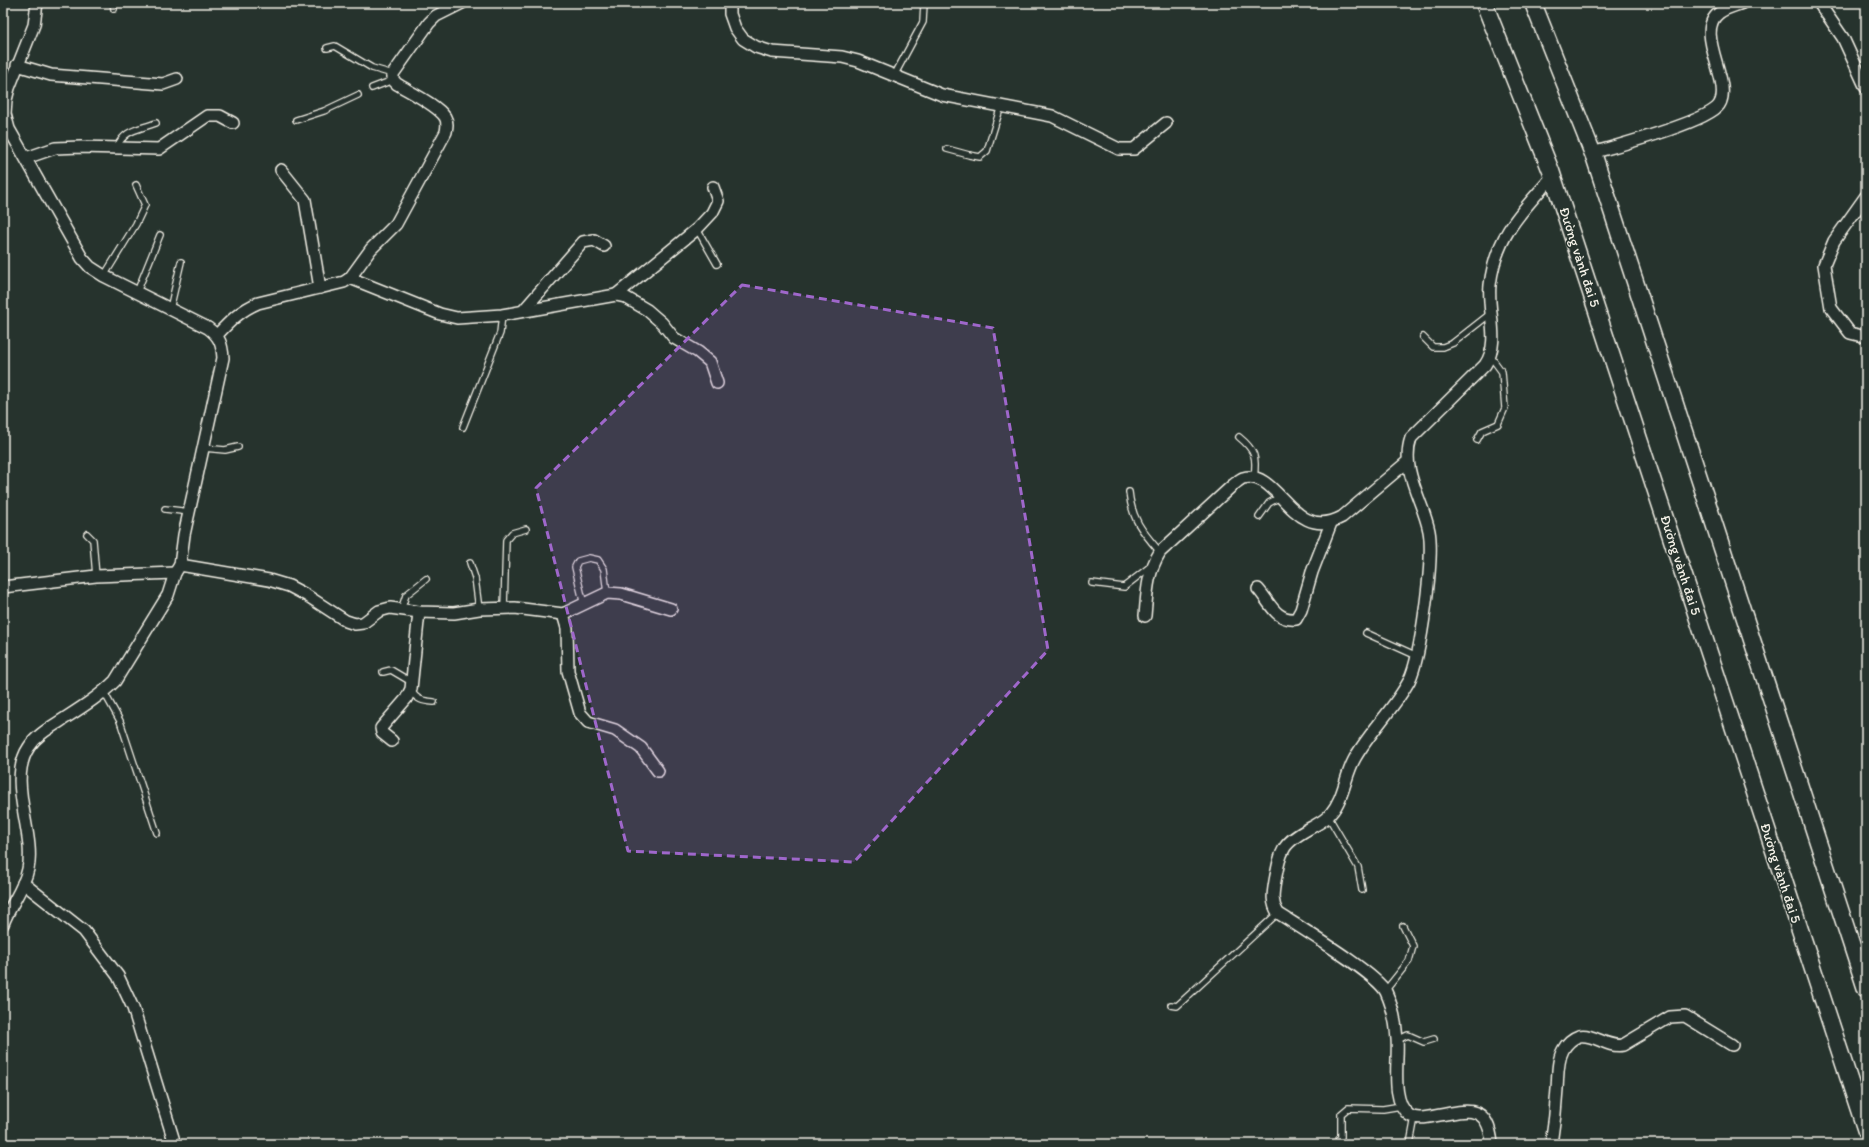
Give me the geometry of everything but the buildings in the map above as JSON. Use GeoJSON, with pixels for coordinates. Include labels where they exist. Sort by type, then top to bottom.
{"type":"FeatureCollection","features":[{"type":"Feature","properties":{"kind":"main road","name":"Đường vành đai 5"},"geometry":{"type":"LineString","coordinates":[[1484,3],[1553,176],[1866,1131]]}},
{"type":"Feature","properties":{"kind":"main road"},"geometry":{"type":"LineString","coordinates":[[1533,3],[1592,153],[1866,989]]}},
{"type":"Feature","properties":{"kind":"street"},"geometry":{"type":"LineString","coordinates":[[3,924],[23,883],[28,868],[29,853],[20,778],[23,762],[29,747],[40,735],[104,692],[115,681],[168,595],[177,569],[223,358],[222,344],[217,334],[208,328],[104,276],[90,267],[82,258],[9,129],[5,114],[9,88],[34,26],[38,3]]}},
{"type":"Feature","properties":{"kind":"street"},"geometry":{"type":"LineString","coordinates":[[217,334],[246,308],[258,303],[320,288],[350,278],[371,249],[396,224],[446,132],[448,124],[440,111],[397,84],[393,77],[429,23],[436,16],[462,3]]}},
{"type":"Feature","properties":{"kind":"street"},"geometry":{"type":"LineString","coordinates":[[730,3],[730,14],[735,28],[743,39],[756,47],[772,52],[842,57],[858,61],[942,95],[1052,116],[1119,149],[1134,150],[1166,123]]}},
{"type":"Feature","properties":{"kind":"street"},"geometry":{"type":"LineString","coordinates":[[1592,153],[1644,138],[1703,116],[1710,113],[1720,104],[1723,93],[1710,32],[1712,22],[1719,12],[1742,3]]}},
{"type":"Feature","properties":{"kind":"street"},"geometry":{"type":"LineString","coordinates":[[1819,3],[1843,38],[1866,88]]}},
{"type":"Feature","properties":{"kind":"street"},"geometry":{"type":"LineString","coordinates":[[17,65],[51,75],[163,84],[177,79]]}},
{"type":"Feature","properties":{"kind":"street"},"geometry":{"type":"LineString","coordinates":[[26,158],[55,148],[81,147],[160,149],[207,116],[220,116],[233,123]]}},
{"type":"Feature","properties":{"kind":"street"},"geometry":{"type":"LineString","coordinates":[[281,170],[305,200],[320,288]]}},
{"type":"Feature","properties":{"kind":"street"},"geometry":{"type":"LineString","coordinates":[[1492,1144],[1490,1128],[1486,1119],[1477,1113],[1465,1112],[1420,1118],[1409,1116],[1401,1106],[1397,1092],[1396,1028],[1385,990],[1363,970],[1278,913],[1274,907],[1272,896],[1279,859],[1284,846],[1294,836],[1322,822],[1328,816],[1337,802],[1356,755],[1407,685],[1417,656],[1431,551],[1429,531],[1407,462],[1408,447],[1411,438],[1485,365],[1491,357],[1494,339],[1490,314],[1490,284],[1502,238],[1513,220],[1553,176]]}},
{"type":"Feature","properties":{"kind":"street"},"geometry":{"type":"LineString","coordinates":[[616,295],[697,230],[712,213],[718,201],[713,187]]}},
{"type":"Feature","properties":{"kind":"street"},"geometry":{"type":"LineString","coordinates":[[1866,196],[1834,241],[1824,264],[1830,308],[1850,333],[1866,337]]}},
{"type":"Feature","properties":{"kind":"street"},"geometry":{"type":"LineString","coordinates":[[523,311],[583,242],[594,240],[604,246]]}},
{"type":"Feature","properties":{"kind":"street"},"geometry":{"type":"LineString","coordinates":[[350,278],[451,317],[476,318],[502,315],[616,295],[624,297],[647,310],[662,323],[674,338],[698,352],[710,362],[716,383]]}},
{"type":"Feature","properties":{"kind":"street"},"geometry":{"type":"LineString","coordinates":[[1145,616],[1149,576],[1152,564],[1160,552],[1233,485],[1243,478],[1254,478],[1265,482],[1305,519],[1318,523],[1331,523],[1342,517],[1407,462]]}},
{"type":"Feature","properties":{"kind":"street"},"geometry":{"type":"LineString","coordinates":[[1258,588],[1274,612],[1288,620],[1296,619],[1301,610],[1312,572],[1331,523]]}},
{"type":"Feature","properties":{"kind":"street"},"geometry":{"type":"LineString","coordinates":[[3,587],[96,576],[177,569],[269,580],[289,586],[306,595],[346,621],[355,624],[363,623],[380,611],[390,608],[419,612],[454,613],[479,609],[515,608],[563,614],[607,593],[635,598],[671,609]]}},
{"type":"Feature","properties":{"kind":"street"},"geometry":{"type":"LineString","coordinates":[[392,741],[382,733],[381,728],[406,699],[412,686],[419,612]]}},
{"type":"Feature","properties":{"kind":"street"},"geometry":{"type":"LineString","coordinates":[[563,614],[567,628],[568,671],[580,713],[588,722],[615,730],[641,748],[658,771]]}},
{"type":"Feature","properties":{"kind":"street"},"geometry":{"type":"LineString","coordinates":[[23,883],[84,931],[118,976],[133,1008],[175,1144]]}},
{"type":"Feature","properties":{"kind":"street"},"geometry":{"type":"LineString","coordinates":[[1551,1144],[1554,1126],[1559,1062],[1564,1050],[1571,1040],[1580,1036],[1589,1036],[1611,1046],[1624,1045],[1670,1017],[1685,1016],[1732,1045]]}},
{"type":"Feature","properties":{"kind":"lane"},"geometry":{"type":"LineString","coordinates":[[894,76],[923,22],[924,3]]}},
{"type":"Feature","properties":{"kind":"lane"},"geometry":{"type":"LineString","coordinates":[[328,48],[335,46],[372,68],[393,77]]}},
{"type":"Feature","properties":{"kind":"lane"},"geometry":{"type":"LineString","coordinates":[[372,88],[393,77]]}},
{"type":"Feature","properties":{"kind":"lane"},"geometry":{"type":"LineString","coordinates":[[296,120],[324,111],[358,95]]}},
{"type":"Feature","properties":{"kind":"lane"},"geometry":{"type":"LineString","coordinates":[[947,148],[980,157],[987,151],[1001,106]]}},
{"type":"Feature","properties":{"kind":"lane"},"geometry":{"type":"LineString","coordinates":[[116,149],[120,140],[128,132],[156,123]]}},
{"type":"Feature","properties":{"kind":"lane"},"geometry":{"type":"LineString","coordinates":[[104,276],[136,224],[145,205],[136,185]]}},
{"type":"Feature","properties":{"kind":"lane"},"geometry":{"type":"LineString","coordinates":[[697,230],[717,264]]}},
{"type":"Feature","properties":{"kind":"lane"},"geometry":{"type":"LineString","coordinates":[[137,292],[160,235]]}},
{"type":"Feature","properties":{"kind":"lane"},"geometry":{"type":"LineString","coordinates":[[170,309],[181,262]]}},
{"type":"Feature","properties":{"kind":"lane"},"geometry":{"type":"LineString","coordinates":[[1424,337],[1433,347],[1443,348],[1453,343],[1490,314]]}},
{"type":"Feature","properties":{"kind":"lane"},"geometry":{"type":"LineString","coordinates":[[463,427],[500,333],[502,315]]}},
{"type":"Feature","properties":{"kind":"lane"},"geometry":{"type":"LineString","coordinates":[[1477,440],[1482,431],[1498,424],[1505,408],[1502,372],[1491,357]]}},
{"type":"Feature","properties":{"kind":"lane"},"geometry":{"type":"LineString","coordinates":[[1239,436],[1250,446],[1257,462],[1254,478]]}},
{"type":"Feature","properties":{"kind":"lane"},"geometry":{"type":"LineString","coordinates":[[204,448],[225,450],[238,447]]}},
{"type":"Feature","properties":{"kind":"lane"},"geometry":{"type":"LineString","coordinates":[[1129,492],[1131,510],[1142,532],[1160,552]]}},
{"type":"Feature","properties":{"kind":"lane"},"geometry":{"type":"LineString","coordinates":[[1259,517],[1269,503],[1280,496]]}},
{"type":"Feature","properties":{"kind":"lane"},"geometry":{"type":"LineString","coordinates":[[165,509],[190,512]]}},
{"type":"Feature","properties":{"kind":"lane"},"geometry":{"type":"LineString","coordinates":[[504,608],[506,540],[512,533],[526,529]]}},
{"type":"Feature","properties":{"kind":"lane"},"geometry":{"type":"LineString","coordinates":[[87,534],[93,540],[96,576]]}},
{"type":"Feature","properties":{"kind":"lane"},"geometry":{"type":"LineString","coordinates":[[584,605],[575,567],[578,561],[589,558],[598,560],[604,569],[607,593]]}},
{"type":"Feature","properties":{"kind":"lane"},"geometry":{"type":"LineString","coordinates":[[470,563],[475,578],[479,609]]}},
{"type":"Feature","properties":{"kind":"lane"},"geometry":{"type":"LineString","coordinates":[[1092,583],[1124,587],[1152,564]]}},
{"type":"Feature","properties":{"kind":"lane"},"geometry":{"type":"LineString","coordinates":[[401,610],[406,595],[426,579]]}},
{"type":"Feature","properties":{"kind":"lane"},"geometry":{"type":"LineString","coordinates":[[1366,633],[1417,656]]}},
{"type":"Feature","properties":{"kind":"lane"},"geometry":{"type":"LineString","coordinates":[[383,672],[391,670],[412,686],[414,696],[423,701],[434,702]]}},
{"type":"Feature","properties":{"kind":"lane"},"geometry":{"type":"LineString","coordinates":[[104,692],[120,721],[157,833]]}},
{"type":"Feature","properties":{"kind":"lane"},"geometry":{"type":"LineString","coordinates":[[1328,816],[1358,867],[1362,890]]}},
{"type":"Feature","properties":{"kind":"lane"},"geometry":{"type":"LineString","coordinates":[[1171,1005],[1177,1006],[1278,913]]}},
{"type":"Feature","properties":{"kind":"lane"},"geometry":{"type":"LineString","coordinates":[[1385,990],[1409,961],[1413,946],[1403,926]]}},
{"type":"Feature","properties":{"kind":"lane"},"geometry":{"type":"LineString","coordinates":[[1397,1040],[1408,1035],[1424,1042],[1434,1039]]}},
{"type":"Feature","properties":{"kind":"lane"},"geometry":{"type":"LineString","coordinates":[[1335,1144],[1341,1137],[1341,1114],[1348,1108],[1383,1109],[1401,1106]]}},
{"type":"Feature","properties":{"kind":"lane"},"geometry":{"type":"LineString","coordinates":[[1410,1144],[1415,1117]]}},
{"type":"Feature","properties":{"kind":"highlighted area"},"geometry":{"type":"Polygon","coordinates":[[[742,285],[993,328],[1048,650],[854,862],[628,851],[536,488],[742,285]]]}}]}
